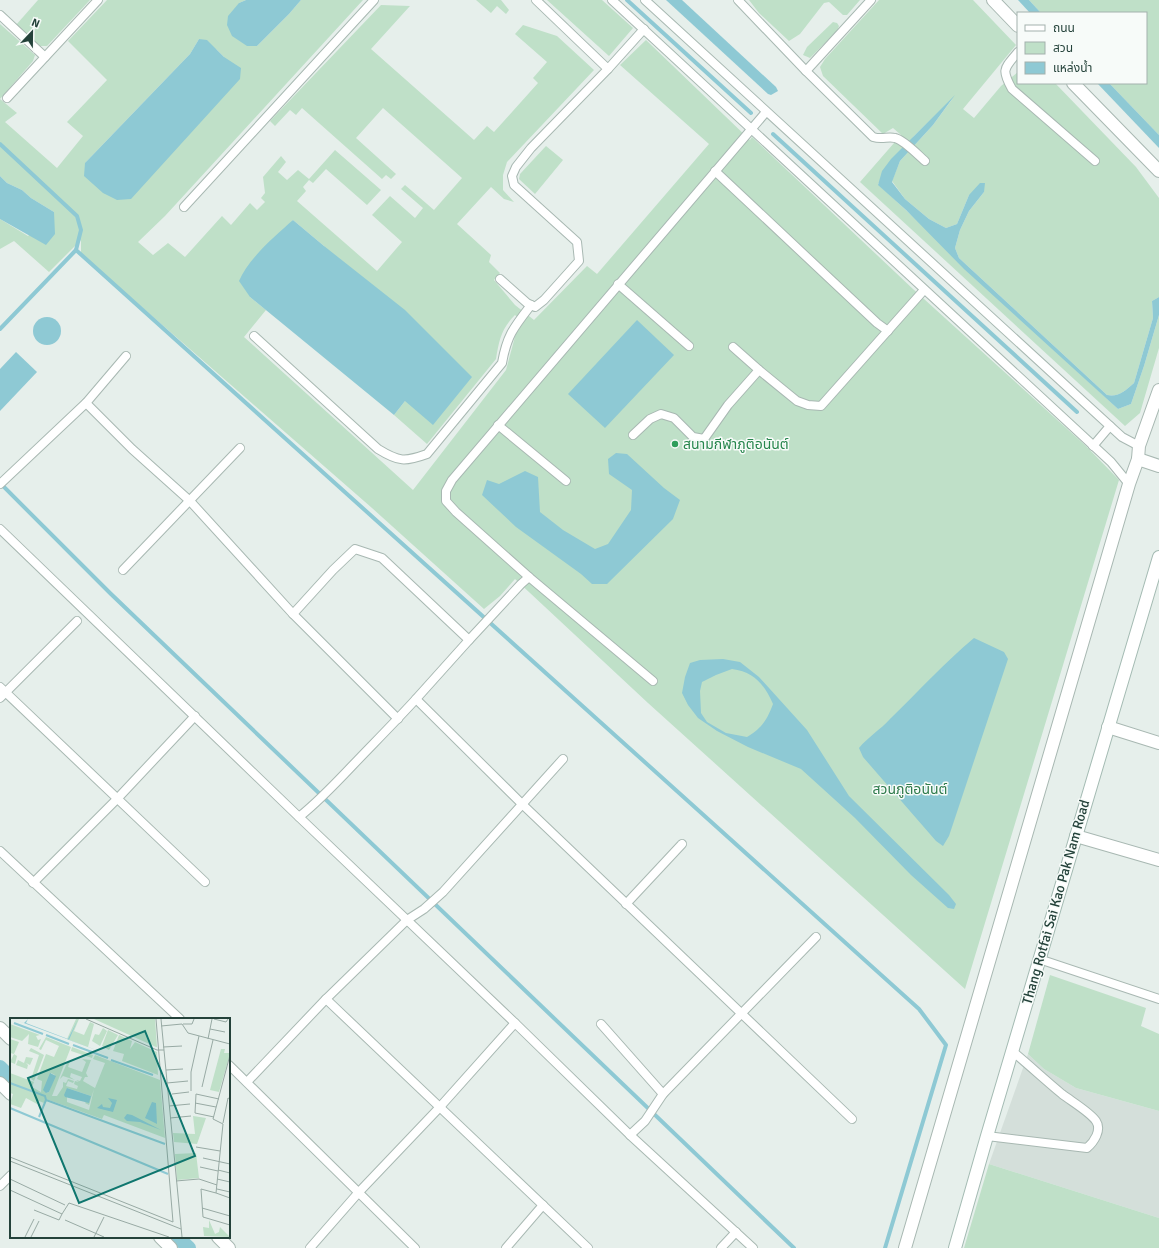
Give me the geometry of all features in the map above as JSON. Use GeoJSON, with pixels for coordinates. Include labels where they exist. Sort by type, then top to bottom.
{"type":"FeatureCollection","features":[{"type":"Feature","properties":{"kind":"street"},"geometry":{"type":"LineString","coordinates":[[993,0],[1017,25]]}},
{"type":"Feature","properties":{"kind":"street"},"geometry":{"type":"LineString","coordinates":[[1074,84],[1159,171]]}},
{"type":"Feature","properties":{"kind":"street"},"geometry":{"type":"LineString","coordinates":[[905,1248],[1129,484],[1138,459],[1140,446],[1159,390]]}},
{"type":"Feature","properties":{"kind":"street"},"geometry":{"type":"LineString","coordinates":[[1138,459],[1159,466]]}},
{"type":"Feature","properties":{"kind":"street","name":"Thang Rotfai Sai Kao Pak Nam Road"},"geometry":{"type":"LineString","coordinates":[[955,1248],[1159,556]]}},
{"type":"Feature","properties":{"kind":"street"},"geometry":{"type":"LineString","coordinates":[[1108,727],[1159,742]]}},
{"type":"Feature","properties":{"kind":"street"},"geometry":{"type":"LineString","coordinates":[[1076,836],[1159,860]]}},
{"type":"Feature","properties":{"kind":"street"},"geometry":{"type":"LineString","coordinates":[[0,1028],[10,1038]]}},
{"type":"Feature","properties":{"kind":"street"},"geometry":{"type":"LineString","coordinates":[[0,1083],[10,1093]]}},
{"type":"Feature","properties":{"kind":"street"},"geometry":{"type":"LineString","coordinates":[[161,1238],[171,1248]]}},
{"type":"Feature","properties":{"kind":"street"},"geometry":{"type":"LineString","coordinates":[[219,1238],[229,1248]]}},
{"type":"Feature","properties":{"kind":"lane"},"geometry":{"type":"LineString","coordinates":[[7,98],[98,0]]}},
{"type":"Feature","properties":{"kind":"lane"},"geometry":{"type":"LineString","coordinates":[[184,207],[374,0]]}},
{"type":"Feature","properties":{"kind":"lane"},"geometry":{"type":"LineString","coordinates":[[536,0],[608,69]]}},
{"type":"Feature","properties":{"kind":"lane"},"geometry":{"type":"LineString","coordinates":[[612,0],[1111,462],[1129,484]]}},
{"type":"Feature","properties":{"kind":"lane"},"geometry":{"type":"LineString","coordinates":[[644,0],[1122,437],[1140,446]]}},
{"type":"Feature","properties":{"kind":"lane"},"geometry":{"type":"LineString","coordinates":[[738,0],[806,71],[874,136],[880,139],[890,137],[897,138],[925,161]]}},
{"type":"Feature","properties":{"kind":"lane"},"geometry":{"type":"LineString","coordinates":[[806,71],[871,0]]}},
{"type":"Feature","properties":{"kind":"lane"},"geometry":{"type":"LineString","coordinates":[[0,15],[45,57]]}},
{"type":"Feature","properties":{"kind":"lane"},"geometry":{"type":"LineString","coordinates":[[500,279],[527,303],[535,307],[544,300],[579,261],[577,242],[514,185],[512,176],[516,167],[531,148],[608,69],[644,29]]}},
{"type":"Feature","properties":{"kind":"lane"},"geometry":{"type":"LineString","coordinates":[[1017,53],[1004,70],[1005,77],[1012,89],[1095,161]]}},
{"type":"Feature","properties":{"kind":"lane"},"geometry":{"type":"LineString","coordinates":[[653,681],[456,512],[446,501],[446,491],[452,480],[498,425],[766,112]]}},
{"type":"Feature","properties":{"kind":"lane"},"geometry":{"type":"LineString","coordinates":[[714,171],[877,323],[888,331]]}},
{"type":"Feature","properties":{"kind":"lane"},"geometry":{"type":"LineString","coordinates":[[618,284],[689,346]]}},
{"type":"Feature","properties":{"kind":"lane"},"geometry":{"type":"LineString","coordinates":[[733,347],[797,401],[808,405],[821,406],[924,290]]}},
{"type":"Feature","properties":{"kind":"lane"},"geometry":{"type":"LineString","coordinates":[[254,336],[378,449],[392,458],[410,461],[428,454],[502,363],[512,330],[531,305]]}},
{"type":"Feature","properties":{"kind":"lane"},"geometry":{"type":"LineString","coordinates":[[0,484],[86,403],[126,356]]}},
{"type":"Feature","properties":{"kind":"lane"},"geometry":{"type":"LineString","coordinates":[[633,435],[650,419],[662,414],[674,418],[692,436],[704,439],[728,405],[759,370]]}},
{"type":"Feature","properties":{"kind":"lane"},"geometry":{"type":"LineString","coordinates":[[86,403],[132,449],[190,501],[292,614],[398,720]]}},
{"type":"Feature","properties":{"kind":"lane"},"geometry":{"type":"LineString","coordinates":[[498,425],[566,481]]}},
{"type":"Feature","properties":{"kind":"lane"},"geometry":{"type":"LineString","coordinates":[[1093,446],[1110,426]]}},
{"type":"Feature","properties":{"kind":"lane"},"geometry":{"type":"LineString","coordinates":[[123,570],[240,448]]}},
{"type":"Feature","properties":{"kind":"lane"},"geometry":{"type":"LineString","coordinates":[[0,529],[630,1135],[753,1248]]}},
{"type":"Feature","properties":{"kind":"lane"},"geometry":{"type":"LineString","coordinates":[[292,614],[355,549],[382,558],[469,640]]}},
{"type":"Feature","properties":{"kind":"lane"},"geometry":{"type":"LineString","coordinates":[[299,817],[312,806],[398,720],[469,640],[530,576]]}},
{"type":"Feature","properties":{"kind":"lane"},"geometry":{"type":"LineString","coordinates":[[77,621],[2,692],[205,882]]}},
{"type":"Feature","properties":{"kind":"lane"},"geometry":{"type":"LineString","coordinates":[[416,700],[626,904],[852,1119]]}},
{"type":"Feature","properties":{"kind":"lane"},"geometry":{"type":"LineString","coordinates":[[33,883],[117,799],[195,716]]}},
{"type":"Feature","properties":{"kind":"lane"},"geometry":{"type":"LineString","coordinates":[[247,1082],[326,999],[407,920],[443,892],[563,759]]}},
{"type":"Feature","properties":{"kind":"lane"},"geometry":{"type":"LineString","coordinates":[[626,904],[682,844]]}},
{"type":"Feature","properties":{"kind":"lane"},"geometry":{"type":"LineString","coordinates":[[0,851],[179,1018]]}},
{"type":"Feature","properties":{"kind":"lane"},"geometry":{"type":"LineString","coordinates":[[630,1135],[645,1121],[663,1094],[816,937]]}},
{"type":"Feature","properties":{"kind":"lane"},"geometry":{"type":"LineString","coordinates":[[1040,959],[1159,998]]}},
{"type":"Feature","properties":{"kind":"lane"},"geometry":{"type":"LineString","coordinates":[[326,999],[588,1248]]}},
{"type":"Feature","properties":{"kind":"lane"},"geometry":{"type":"LineString","coordinates":[[310,1248],[358,1192],[439,1108],[515,1023]]}},
{"type":"Feature","properties":{"kind":"lane"},"geometry":{"type":"LineString","coordinates":[[601,1024],[663,1094]]}},
{"type":"Feature","properties":{"kind":"lane"},"geometry":{"type":"LineString","coordinates":[[987,1136],[1087,1148],[1093,1142],[1098,1128],[1096,1121],[1091,1116],[1062,1094],[1012,1051]]}},
{"type":"Feature","properties":{"kind":"lane"},"geometry":{"type":"LineString","coordinates":[[230,1066],[415,1248]]}},
{"type":"Feature","properties":{"kind":"lane"},"geometry":{"type":"LineString","coordinates":[[0,1186],[10,1176]]}},
{"type":"Feature","properties":{"kind":"lane"},"geometry":{"type":"LineString","coordinates":[[506,1248],[543,1206]]}},
{"type":"Feature","properties":{"kind":"lane"},"geometry":{"type":"LineString","coordinates":[[721,1248],[736,1232]]}},
{"type":"Feature","properties":{"kind":"shaded area"},"geometry":{"type":"Polygon","coordinates":[[[1028,1054],[1044,1069],[1076,1088],[1159,1111],[1159,1218],[989,1164],[1028,1054]]]}},
{"type":"Feature","properties":{"kind":"green space"},"geometry":{"type":"Polygon","coordinates":[[[38,0],[90,0],[47,46],[40,46],[16,25],[38,0]]]}},
{"type":"Feature","properties":{"kind":"green space","name":"สวนภูติอนันต์"},"geometry":{"type":"Polygon","coordinates":[[[107,0],[246,0],[239,3],[257,46],[301,0],[363,0],[165,216],[138,242],[153,255],[168,243],[185,257],[222,216],[231,225],[250,203],[257,210],[265,202],[261,198],[265,193],[263,177],[281,156],[286,162],[278,172],[287,180],[298,170],[309,179],[335,150],[381,190],[367,205],[326,169],[313,183],[309,180],[303,187],[306,191],[297,201],[377,271],[402,242],[372,215],[390,196],[415,218],[423,208],[401,189],[405,185],[434,210],[462,178],[383,108],[356,138],[396,174],[391,179],[386,175],[382,179],[302,108],[296,115],[290,110],[275,126],[270,121],[381,5],[410,6],[371,49],[474,140],[487,126],[494,132],[538,83],[533,78],[547,62],[515,34],[523,25],[557,36],[594,70],[507,162],[503,175],[503,190],[514,202],[504,199],[491,187],[457,224],[491,255],[489,262],[500,273],[494,280],[515,305],[534,320],[587,266],[597,274],[709,144],[620,65],[646,40],[750,140],[752,137],[913,289],[1086,446],[1119,480],[965,989],[648,703],[515,579],[500,596],[484,609],[372,508],[81,254],[81,240],[49,272],[14,241],[0,249],[0,219],[28,236],[54,212],[31,198],[22,190],[7,183],[0,176],[0,99],[17,113],[5,122],[57,168],[83,136],[67,122],[107,80],[68,41],[107,0]],[[199,39],[190,54],[85,163],[224,57],[217,50],[199,39]],[[293,220],[250,297],[266,310],[244,337],[413,490],[506,370],[516,333],[523,323],[515,315],[510,320],[501,336],[496,359],[427,444],[394,415],[405,401],[324,246],[293,220]]]}},
{"type":"Feature","properties":{"kind":"green space"},"geometry":{"type":"Polygon","coordinates":[[[476,0],[501,0],[509,10],[506,14],[497,6],[491,13],[476,0]]]}},
{"type":"Feature","properties":{"kind":"green space"},"geometry":{"type":"Polygon","coordinates":[[[547,0],[602,0],[633,28],[609,56],[547,0]]]}},
{"type":"Feature","properties":{"kind":"green space"},"geometry":{"type":"Polygon","coordinates":[[[749,0],[860,0],[847,15],[843,15],[829,2],[824,3],[800,34],[789,41],[759,13],[749,0]]]}},
{"type":"Feature","properties":{"kind":"green space"},"geometry":{"type":"Polygon","coordinates":[[[879,0],[973,0],[1016,45],[963,109],[974,118],[1001,86],[1017,73],[1017,84],[1056,84],[1136,167],[1159,198],[1159,297],[1152,301],[1153,318],[1134,383],[1122,393],[1115,395],[1107,395],[959,258],[955,248],[960,230],[969,211],[984,192],[969,195],[957,224],[946,228],[929,219],[905,199],[892,181],[900,161],[933,125],[953,98],[914,136],[878,184],[1118,409],[1131,404],[1159,315],[1159,348],[1140,413],[1125,426],[860,182],[901,135],[893,128],[883,134],[823,76],[820,67],[825,59],[879,0]]]}},
{"type":"Feature","properties":{"kind":"green space"},"geometry":{"type":"Polygon","coordinates":[[[1029,0],[1159,0],[1159,135],[1110,84],[1147,84],[1147,12],[1040,12],[1029,0]]]}},
{"type":"Feature","properties":{"kind":"green space"},"geometry":{"type":"Polygon","coordinates":[[[833,22],[837,23],[839,26],[837,31],[810,58],[803,55],[807,47],[833,22]]]}},
{"type":"Feature","properties":{"kind":"green space"},"geometry":{"type":"Polygon","coordinates":[[[0,24],[35,55],[33,61],[0,99],[0,24]]]}},
{"type":"Feature","properties":{"kind":"green space"},"geometry":{"type":"Polygon","coordinates":[[[546,146],[563,160],[535,194],[519,179],[520,174],[546,146]]]}},
{"type":"Feature","properties":{"kind":"green space"},"geometry":{"type":"Polygon","coordinates":[[[1050,975],[1146,1008],[1141,1026],[1159,1034],[1159,1111],[1076,1088],[1044,1069],[1028,1054],[1050,975]]]}},
{"type":"Feature","properties":{"kind":"green space"},"geometry":{"type":"Polygon","coordinates":[[[989,1164],[1159,1218],[1159,1248],[964,1248],[989,1164]]]}},
{"type":"Feature","properties":{"kind":"water"},"geometry":{"type":"Polygon","coordinates":[[[246,0],[301,0],[257,46],[247,46],[232,36],[227,25],[228,16],[239,3],[246,0]]]}},
{"type":"Feature","properties":{"kind":"water"},"geometry":{"type":"Polygon","coordinates":[[[666,0],[682,0],[776,87],[778,91],[771,95],[768,94],[666,0]]]}},
{"type":"Feature","properties":{"kind":"water"},"geometry":{"type":"Polygon","coordinates":[[[1018,0],[1029,0],[1040,12],[1029,12],[1018,0]]]}},
{"type":"Feature","properties":{"kind":"water"},"geometry":{"type":"Polygon","coordinates":[[[199,39],[207,40],[224,57],[241,68],[240,79],[131,199],[117,200],[103,193],[84,176],[85,163],[190,54],[199,39]]]}},
{"type":"Feature","properties":{"kind":"water"},"geometry":{"type":"Polygon","coordinates":[[[1098,84],[1110,84],[1159,135],[1159,148],[1098,84]]]}},
{"type":"Feature","properties":{"kind":"water"},"geometry":{"type":"Polygon","coordinates":[[[955,95],[933,125],[900,161],[892,182],[905,199],[929,219],[946,228],[957,224],[969,195],[980,183],[985,183],[984,192],[969,211],[960,230],[955,248],[959,258],[1107,395],[1115,395],[1125,391],[1134,383],[1153,318],[1152,301],[1159,297],[1159,315],[1131,404],[1118,409],[964,269],[906,210],[878,185],[882,171],[891,159],[955,95]]]}},
{"type":"Feature","properties":{"kind":"water"},"geometry":{"type":"Polygon","coordinates":[[[0,176],[7,183],[22,190],[31,198],[54,212],[55,234],[46,245],[0,219],[0,176]]]}},
{"type":"Feature","properties":{"kind":"water"},"geometry":{"type":"Polygon","coordinates":[[[293,220],[405,310],[472,377],[433,425],[405,401],[394,415],[250,297],[239,281],[255,256],[293,220]]]}},
{"type":"Feature","properties":{"kind":"water"},"geometry":{"type":"Polygon","coordinates":[[[47,317],[57,321],[61,331],[57,341],[47,345],[37,341],[33,331],[37,321],[47,317]]]}},
{"type":"Feature","properties":{"kind":"water"},"geometry":{"type":"Polygon","coordinates":[[[637,320],[674,355],[605,428],[568,394],[637,320]]]}},
{"type":"Feature","properties":{"kind":"water"},"geometry":{"type":"Polygon","coordinates":[[[16,352],[37,372],[0,411],[0,369],[16,352]]]}},
{"type":"Feature","properties":{"kind":"water"},"geometry":{"type":"Polygon","coordinates":[[[616,453],[627,454],[664,488],[680,500],[673,519],[607,584],[592,584],[581,574],[516,527],[482,495],[487,480],[499,484],[525,471],[538,477],[540,512],[563,530],[595,549],[608,544],[631,510],[632,490],[609,474],[608,459],[616,453]]]}},
{"type":"Feature","properties":{"kind":"water"},"geometry":{"type":"Polygon","coordinates":[[[974,638],[1004,652],[1008,659],[949,836],[943,846],[936,841],[863,757],[859,748],[952,657],[974,638]]]}},
{"type":"Feature","properties":{"kind":"water"},"geometry":{"type":"Polygon","coordinates":[[[723,659],[740,662],[759,677],[807,730],[849,796],[949,895],[956,904],[954,909],[948,908],[911,875],[855,818],[801,769],[748,747],[717,731],[698,718],[688,705],[682,693],[685,677],[690,663],[700,660],[723,659]],[[732,669],[702,682],[700,691],[701,713],[707,722],[726,733],[747,737],[757,730],[763,723],[769,715],[773,704],[762,685],[757,680],[740,671],[732,669]]]}},
{"type":"Feature","properties":{"kind":"waterway"},"geometry":{"type":"LineString","coordinates":[[627,0],[751,113]]}},
{"type":"Feature","properties":{"kind":"waterway"},"geometry":{"type":"LineString","coordinates":[[773,134],[1077,412]]}},
{"type":"Feature","properties":{"kind":"waterway"},"geometry":{"type":"LineString","coordinates":[[0,144],[77,216],[81,230],[76,250],[919,1009],[946,1045],[885,1248]]}},
{"type":"Feature","properties":{"kind":"waterway"},"geometry":{"type":"LineString","coordinates":[[0,329],[76,250]]}},
{"type":"Feature","properties":{"kind":"waterway"},"geometry":{"type":"LineString","coordinates":[[0,483],[111,594],[794,1248]]}},
{"type":"Feature","properties":{"kind":"waterway"},"geometry":{"type":"LineString","coordinates":[[0,1067],[10,1077]]}},
{"type":"Feature","properties":{"kind":"waterway"},"geometry":{"type":"LineString","coordinates":[[178,1238],[189,1248]]}},
{"type":"Feature","properties":{"kind":"place","name":"สนามกีฬาภูติอนันต์"},"geometry":{"type":"Point","coordinates":[675,444]}}]}
